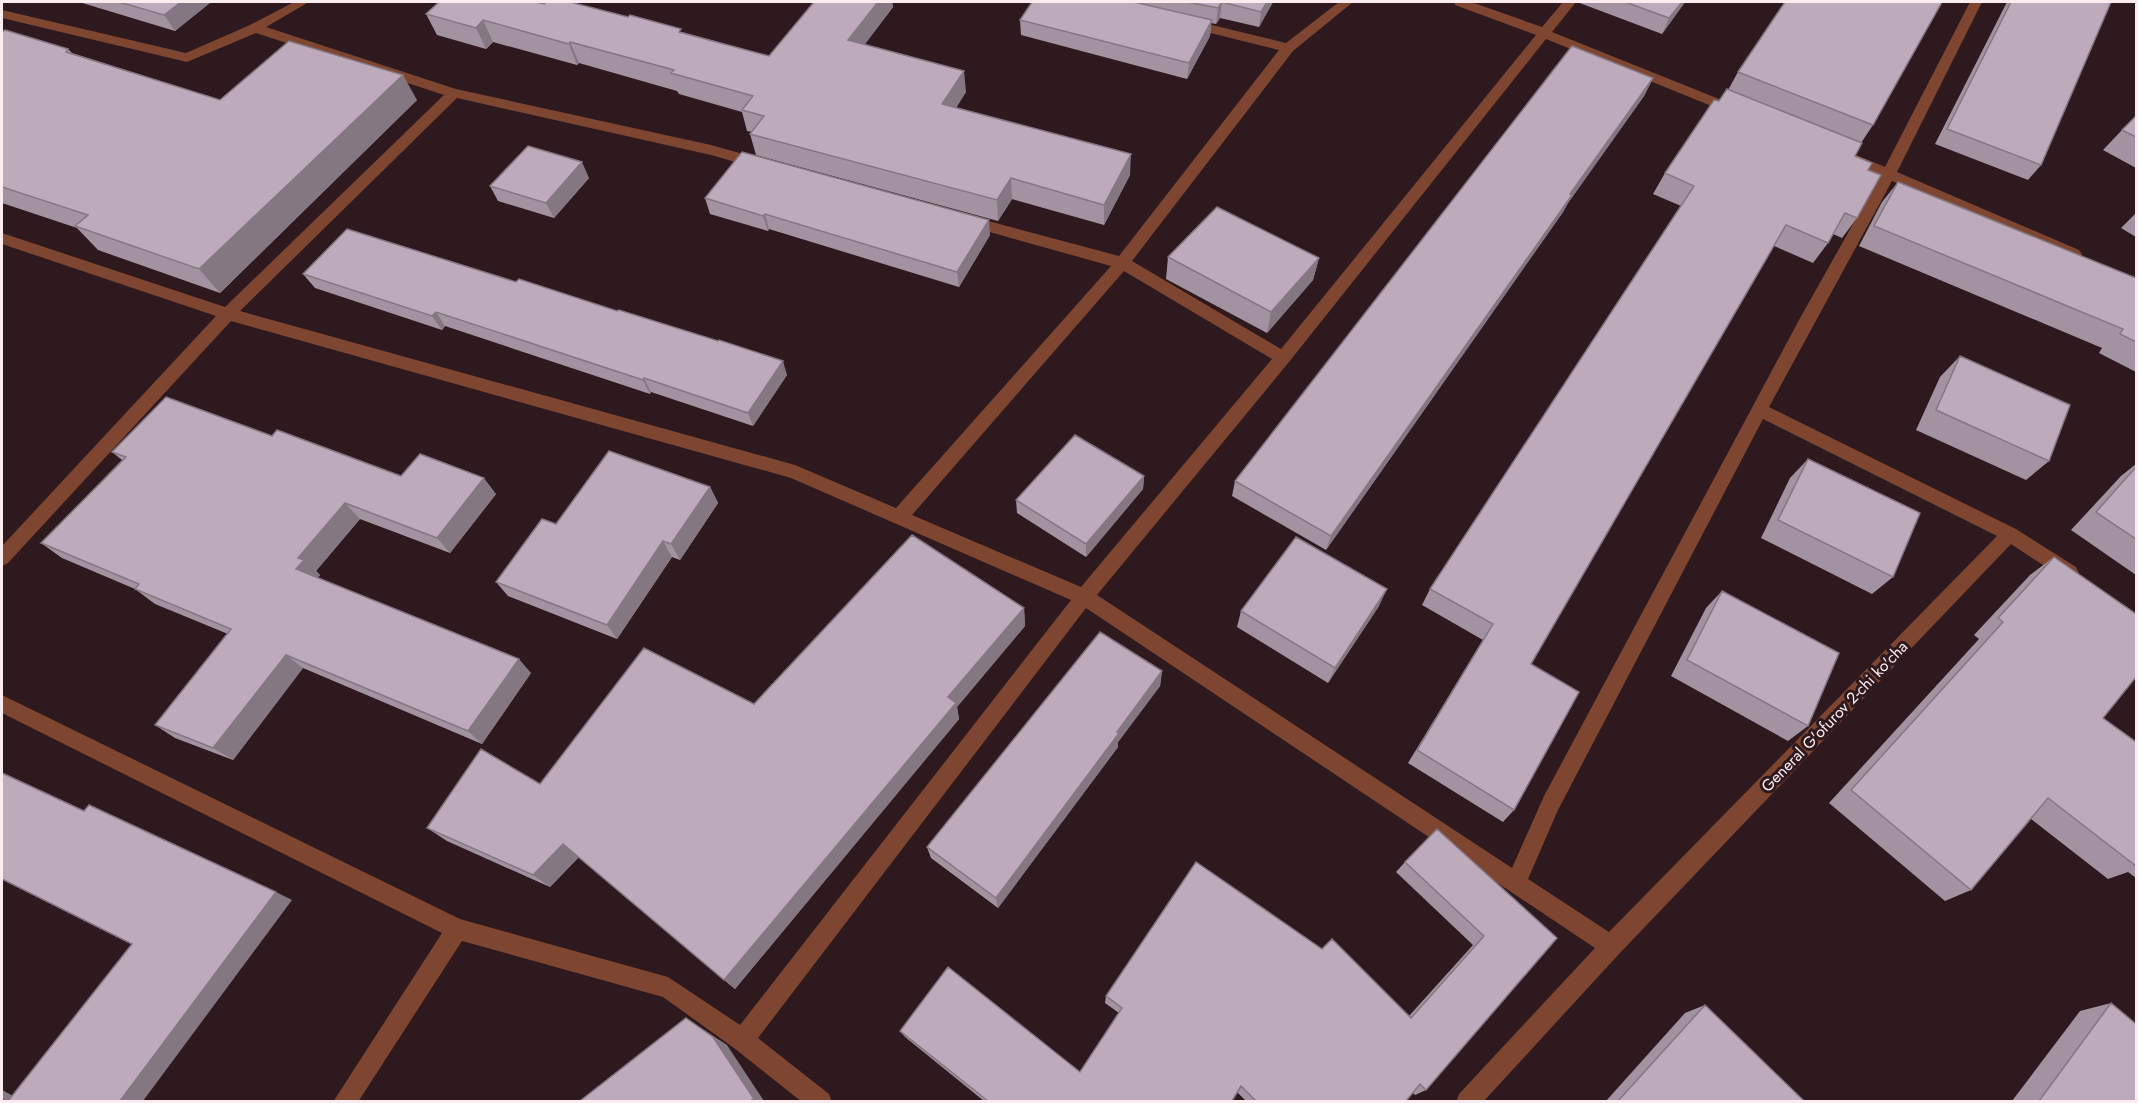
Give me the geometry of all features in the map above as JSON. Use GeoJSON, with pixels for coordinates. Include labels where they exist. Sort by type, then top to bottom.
{"type":"FeatureCollection","features":[{"type":"Feature","properties":{"kind":"street"},"geometry":{"type":"LineString","coordinates":[[2,14],[187,58],[255,28],[303,2]]}},
{"type":"Feature","properties":{"kind":"street"},"geometry":{"type":"LineString","coordinates":[[899,517],[1122,262],[1288,48],[1347,2]]}},
{"type":"Feature","properties":{"kind":"street"},"geometry":{"type":"LineString","coordinates":[[1460,2],[1544,33],[1749,116]]}},
{"type":"Feature","properties":{"kind":"street"},"geometry":{"type":"LineString","coordinates":[[742,1040],[1084,597],[1283,358],[1570,2]]}},
{"type":"Feature","properties":{"kind":"street"},"geometry":{"type":"LineString","coordinates":[[1516,883],[1551,803],[1807,320],[1889,174],[1976,2]]}},
{"type":"Feature","properties":{"kind":"street"},"geometry":{"type":"LineString","coordinates":[[1176,21],[1288,48]]}},
{"type":"Feature","properties":{"kind":"street"},"geometry":{"type":"LineString","coordinates":[[255,28],[454,93],[711,150],[779,169]]}},
{"type":"Feature","properties":{"kind":"street"},"geometry":{"type":"LineString","coordinates":[[2,558],[228,314],[454,93]]}},
{"type":"Feature","properties":{"kind":"street"},"geometry":{"type":"LineString","coordinates":[[1835,152],[2083,258]]}},
{"type":"Feature","properties":{"kind":"street"},"geometry":{"type":"LineString","coordinates":[[950,216],[1122,262],[1283,358]]}},
{"type":"Feature","properties":{"kind":"street"},"geometry":{"type":"LineString","coordinates":[[2,238],[228,314],[795,472],[1084,597],[1611,946]]}},
{"type":"Feature","properties":{"kind":"street"},"geometry":{"type":"LineString","coordinates":[[1760,410],[2010,534],[2088,585]]}},
{"type":"Feature","properties":{"kind":"street","name":"General G'ofurov 2-chi ko'cha"},"geometry":{"type":"LineString","coordinates":[[1467,1101],[1611,946],[2010,534]]}},
{"type":"Feature","properties":{"kind":"street"},"geometry":{"type":"LineString","coordinates":[[2,704],[458,929],[668,988],[742,1040],[821,1101]]}},
{"type":"Feature","properties":{"kind":"street"},"geometry":{"type":"LineString","coordinates":[[344,1101],[458,929]]}},
{"type":"Feature","properties":{"kind":"building"},"geometry":{"type":"Polygon","coordinates":[[[119,2],[181,2],[164,15],[119,2]]]}},
{"type":"Feature","properties":{"kind":"building"},"geometry":{"type":"Polygon","coordinates":[[[439,2],[536,2],[544,4],[546,2],[570,2],[628,17],[630,15],[681,29],[679,32],[769,56],[814,2],[878,2],[848,40],[964,71],[942,104],[1131,154],[1104,205],[1011,178],[997,200],[750,134],[764,116],[742,110],[753,96],[671,73],[674,70],[483,20],[476,28],[426,14],[439,2]]]}},
{"type":"Feature","properties":{"kind":"building"},"geometry":{"type":"Polygon","coordinates":[[[1032,2],[1134,2],[1212,20],[1189,63],[1020,20],[1032,2]]]}},
{"type":"Feature","properties":{"kind":"building"},"geometry":{"type":"Polygon","coordinates":[[[1188,2],[1222,2],[1218,8],[1188,2]]]}},
{"type":"Feature","properties":{"kind":"building"},"geometry":{"type":"Polygon","coordinates":[[[1222,2],[1267,2],[1261,12],[1222,2]]]}},
{"type":"Feature","properties":{"kind":"building"},"geometry":{"type":"Polygon","coordinates":[[[1625,2],[1682,2],[1669,18],[1625,2]]]}},
{"type":"Feature","properties":{"kind":"building"},"geometry":{"type":"Polygon","coordinates":[[[1785,2],[1942,2],[1873,125],[1738,72],[1785,2]]]}},
{"type":"Feature","properties":{"kind":"building"},"geometry":{"type":"Polygon","coordinates":[[[2011,2],[2111,2],[2041,165],[1947,129],[2011,2]]]}},
{"type":"Feature","properties":{"kind":"building"},"geometry":{"type":"Polygon","coordinates":[[[5,30],[68,49],[66,52],[220,100],[289,41],[403,75],[199,269],[75,226],[88,215],[2,187],[2,32],[5,30]]]}},
{"type":"Feature","properties":{"kind":"building"},"geometry":{"type":"Polygon","coordinates":[[[1572,46],[1653,78],[1331,536],[1235,481],[1572,46]]]}},
{"type":"Feature","properties":{"kind":"building"},"geometry":{"type":"Polygon","coordinates":[[[1727,89],[1862,143],[1855,156],[1872,163],[1868,170],[1881,175],[1857,218],[1845,213],[1828,243],[1786,225],[1531,664],[1579,692],[1514,810],[1417,750],[1493,624],[1430,589],[1694,186],[1665,173],[1714,100],[1719,101],[1727,89]]]}},
{"type":"Feature","properties":{"kind":"building"},"geometry":{"type":"Polygon","coordinates":[[[2136,116],[2136,137],[2122,130],[2136,116]]]}},
{"type":"Feature","properties":{"kind":"building"},"geometry":{"type":"Polygon","coordinates":[[[528,146],[582,162],[546,203],[490,186],[528,146]]]}},
{"type":"Feature","properties":{"kind":"building"},"geometry":{"type":"Polygon","coordinates":[[[742,152],[989,220],[957,272],[705,198],[742,152]]]}},
{"type":"Feature","properties":{"kind":"building"},"geometry":{"type":"Polygon","coordinates":[[[1898,182],[2136,278],[2136,342],[2120,334],[2123,329],[1874,226],[1898,182]]]}},
{"type":"Feature","properties":{"kind":"building"},"geometry":{"type":"Polygon","coordinates":[[[1217,207],[1319,258],[1271,312],[1168,257],[1217,207]]]}},
{"type":"Feature","properties":{"kind":"building"},"geometry":{"type":"Polygon","coordinates":[[[347,229],[516,282],[519,279],[783,361],[748,413],[436,312],[432,316],[303,274],[347,229]]]}},
{"type":"Feature","properties":{"kind":"building"},"geometry":{"type":"Polygon","coordinates":[[[1960,356],[2070,405],[2049,461],[1936,410],[1960,356]]]}},
{"type":"Feature","properties":{"kind":"building"},"geometry":{"type":"Polygon","coordinates":[[[166,397],[272,436],[277,430],[401,476],[420,454],[484,478],[437,538],[345,503],[298,558],[304,560],[296,569],[519,659],[468,731],[286,655],[213,748],[155,725],[231,629],[135,589],[139,584],[41,543],[126,457],[112,452],[166,397]]]}},
{"type":"Feature","properties":{"kind":"building"},"geometry":{"type":"Polygon","coordinates":[[[1075,435],[1144,476],[1086,544],[1016,500],[1075,435]]]}},
{"type":"Feature","properties":{"kind":"building"},"geometry":{"type":"Polygon","coordinates":[[[609,451],[710,487],[671,544],[663,541],[607,625],[496,582],[542,519],[556,524],[609,451]]]}},
{"type":"Feature","properties":{"kind":"building"},"geometry":{"type":"Polygon","coordinates":[[[1808,459],[1920,513],[1893,577],[1778,520],[1808,459]]]}},
{"type":"Feature","properties":{"kind":"building"},"geometry":{"type":"Polygon","coordinates":[[[2136,467],[2136,539],[2096,512],[2136,467]]]}},
{"type":"Feature","properties":{"kind":"building"},"geometry":{"type":"Polygon","coordinates":[[[912,535],[1024,608],[948,697],[956,703],[724,980],[563,844],[533,875],[427,828],[481,749],[540,784],[644,648],[754,704],[912,535]]]}},
{"type":"Feature","properties":{"kind":"building"},"geometry":{"type":"Polygon","coordinates":[[[1296,537],[1387,589],[1335,668],[1241,611],[1296,537]]]}},
{"type":"Feature","properties":{"kind":"building"},"geometry":{"type":"Polygon","coordinates":[[[2054,557],[2136,614],[2136,677],[2103,718],[2136,742],[2136,866],[2048,798],[1971,890],[1851,790],[2003,622],[1998,618],[2054,557]]]}},
{"type":"Feature","properties":{"kind":"building"},"geometry":{"type":"Polygon","coordinates":[[[1722,591],[1839,653],[1808,726],[1687,660],[1722,591]]]}},
{"type":"Feature","properties":{"kind":"building"},"geometry":{"type":"Polygon","coordinates":[[[1100,632],[1162,671],[1117,732],[1119,733],[996,898],[927,847],[1100,632]]]}},
{"type":"Feature","properties":{"kind":"building"},"geometry":{"type":"Polygon","coordinates":[[[2,773],[84,811],[89,805],[276,892],[120,1101],[8,1101],[132,944],[2,879],[2,773]]]}},
{"type":"Feature","properties":{"kind":"building"},"geometry":{"type":"Polygon","coordinates":[[[1437,829],[1557,938],[1426,1090],[1420,1084],[1406,1101],[1256,1101],[1241,1086],[1232,1101],[988,1101],[900,1031],[948,967],[1080,1072],[1122,1008],[1106,996],[1196,862],[1322,949],[1332,939],[1411,1018],[1484,936],[1405,862],[1437,829]]]}},
{"type":"Feature","properties":{"kind":"building"},"geometry":{"type":"Polygon","coordinates":[[[2111,1003],[2136,1024],[2136,1101],[2039,1101],[2111,1003]]]}},
{"type":"Feature","properties":{"kind":"building"},"geometry":{"type":"Polygon","coordinates":[[[1705,1005],[1804,1101],[1618,1101],[1705,1005]]]}},
{"type":"Feature","properties":{"kind":"building"},"geometry":{"type":"Polygon","coordinates":[[[686,1018],[713,1037],[754,1099],[750,1101],[580,1101],[686,1018]]]}}]}
